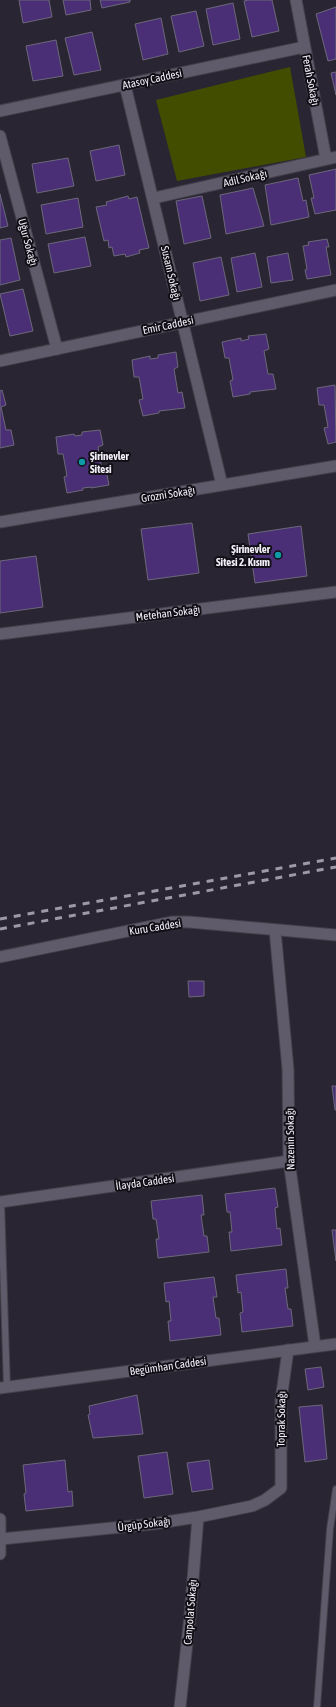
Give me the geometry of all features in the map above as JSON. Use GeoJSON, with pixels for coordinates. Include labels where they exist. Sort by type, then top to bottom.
{"type":"FeatureCollection","features":[{"type":"Feature","properties":{"kind":"street","name":"Ferah Sokağı"},"geometry":{"type":"LineString","coordinates":[[296,0],[304,47],[331,158]]}},
{"type":"Feature","properties":{"kind":"street","name":"Atasoy Caddesi"},"geometry":{"type":"LineString","coordinates":[[0,111],[304,47]]}},
{"type":"Feature","properties":{"kind":"street","name":"Susam Sokağı"},"geometry":{"type":"LineString","coordinates":[[126,85],[222,485]]}},
{"type":"Feature","properties":{"kind":"street","name":"Uğur Sokağı"},"geometry":{"type":"LineString","coordinates":[[0,136],[57,349]]}},
{"type":"Feature","properties":{"kind":"street","name":"Adil Sokağı"},"geometry":{"type":"LineString","coordinates":[[154,198],[331,158]]}},
{"type":"Feature","properties":{"kind":"street","name":"Emir Caddesi"},"geometry":{"type":"LineString","coordinates":[[0,361],[336,290]]}},
{"type":"Feature","properties":{"kind":"street","name":"Grozni Sokağı"},"geometry":{"type":"LineString","coordinates":[[0,522],[336,466]]}},
{"type":"Feature","properties":{"kind":"street","name":"Metehan Sokağı"},"geometry":{"type":"LineString","coordinates":[[0,634],[336,592]]}},
{"type":"Feature","properties":{"kind":"street","name":"Kuru Caddesi"},"geometry":{"type":"LineString","coordinates":[[0,957],[172,922],[189,922],[336,935]]}},
{"type":"Feature","properties":{"kind":"street","name":"Nazenin Sokağı"},"geometry":{"type":"LineString","coordinates":[[275,930],[288,1069],[289,1161],[315,1346]]}},
{"type":"Feature","properties":{"kind":"street","name":"İlayda Caddesi"},"geometry":{"type":"LineString","coordinates":[[1,1202],[289,1161]]}},
{"type":"Feature","properties":{"kind":"street","name":"Begümhan Caddesi"},"geometry":{"type":"LineString","coordinates":[[4,1388],[336,1344]]}},
{"type":"Feature","properties":{"kind":"street","name":"Toprak Sokağı"},"geometry":{"type":"LineString","coordinates":[[281,1488],[280,1400],[283,1370],[288,1350]]}},
{"type":"Feature","properties":{"kind":"street","name":"Ürgüp Sokağı"},"geometry":{"type":"LineString","coordinates":[[0,1539],[152,1524],[198,1517],[252,1506],[265,1500],[281,1488]]}},
{"type":"Feature","properties":{"kind":"street","name":"Canpolat Sokağı"},"geometry":{"type":"LineString","coordinates":[[180,1707],[190,1616],[198,1517]]}},
{"type":"Feature","properties":{"kind":"street"},"geometry":{"type":"LineString","coordinates":[[0,1519],[0,1554]]}},
{"type":"Feature","properties":{"kind":"lane"},"geometry":{"type":"LineString","coordinates":[[1,1202],[4,1388]]}},
{"type":"Feature","properties":{"kind":"lane"},"geometry":{"type":"LineString","coordinates":[[317,1707],[330,1529],[336,1489]]}},
{"type":"Feature","properties":{"kind":"green space"},"geometry":{"type":"Polygon","coordinates":[[[290,67],[306,157],[177,181],[156,100],[290,67]]]}},
{"type":"Feature","properties":{"kind":"building"},"geometry":{"type":"Polygon","coordinates":[[[19,0],[49,0],[52,17],[23,23],[19,0]]]}},
{"type":"Feature","properties":{"kind":"building"},"geometry":{"type":"Polygon","coordinates":[[[63,0],[90,0],[91,10],[66,15],[63,0]]]}},
{"type":"Feature","properties":{"kind":"building"},"geometry":{"type":"Polygon","coordinates":[[[100,0],[130,0],[130,2],[102,8],[100,0]]]}},
{"type":"Feature","properties":{"kind":"building"},"geometry":{"type":"Polygon","coordinates":[[[272,0],[279,31],[252,37],[244,1],[272,0]]]}},
{"type":"Feature","properties":{"kind":"building"},"geometry":{"type":"Polygon","coordinates":[[[233,3],[240,39],[213,45],[206,9],[233,3]]]}},
{"type":"Feature","properties":{"kind":"building"},"geometry":{"type":"Polygon","coordinates":[[[336,7],[336,59],[328,61],[316,14],[336,7]]]}},
{"type":"Feature","properties":{"kind":"building"},"geometry":{"type":"Polygon","coordinates":[[[196,11],[204,46],[179,52],[171,16],[196,11]]]}},
{"type":"Feature","properties":{"kind":"building"},"geometry":{"type":"Polygon","coordinates":[[[161,18],[168,54],[143,60],[135,24],[161,18]]]}},
{"type":"Feature","properties":{"kind":"building"},"geometry":{"type":"Polygon","coordinates":[[[92,32],[101,70],[74,75],[65,38],[92,32]]]}},
{"type":"Feature","properties":{"kind":"building"},"geometry":{"type":"Polygon","coordinates":[[[56,40],[63,76],[33,81],[26,46],[56,40]]]}},
{"type":"Feature","properties":{"kind":"building"},"geometry":{"type":"Polygon","coordinates":[[[336,72],[336,95],[331,73],[336,72]]]}},
{"type":"Feature","properties":{"kind":"building"},"geometry":{"type":"Polygon","coordinates":[[[119,145],[125,175],[96,181],[90,151],[119,145]]]}},
{"type":"Feature","properties":{"kind":"building"},"geometry":{"type":"Polygon","coordinates":[[[68,158],[74,186],[37,193],[32,164],[68,158]]]}},
{"type":"Feature","properties":{"kind":"building"},"geometry":{"type":"Polygon","coordinates":[[[336,169],[336,210],[315,214],[311,198],[314,198],[309,175],[336,169]]]}},
{"type":"Feature","properties":{"kind":"building"},"geometry":{"type":"Polygon","coordinates":[[[298,178],[303,201],[306,200],[309,217],[271,225],[265,185],[298,178]]]}},
{"type":"Feature","properties":{"kind":"building"},"geometry":{"type":"Polygon","coordinates":[[[253,188],[264,226],[226,234],[220,195],[253,188]]]}},
{"type":"Feature","properties":{"kind":"building"},"geometry":{"type":"Polygon","coordinates":[[[0,194],[8,226],[0,228],[0,194]]]}},
{"type":"Feature","properties":{"kind":"building"},"geometry":{"type":"Polygon","coordinates":[[[128,196],[129,199],[137,197],[149,248],[139,250],[140,253],[126,257],[125,254],[114,256],[112,247],[109,248],[108,240],[104,241],[96,207],[107,205],[106,202],[128,196]]]}},
{"type":"Feature","properties":{"kind":"building"},"geometry":{"type":"Polygon","coordinates":[[[202,196],[211,238],[184,244],[176,201],[202,196]]]}},
{"type":"Feature","properties":{"kind":"building"},"geometry":{"type":"Polygon","coordinates":[[[78,198],[83,227],[46,234],[41,205],[78,198]]]}},
{"type":"Feature","properties":{"kind":"building"},"geometry":{"type":"Polygon","coordinates":[[[85,237],[91,266],[54,273],[48,244],[85,237]]]}},
{"type":"Feature","properties":{"kind":"building"},"geometry":{"type":"Polygon","coordinates":[[[11,238],[20,280],[0,285],[0,240],[11,238]]]}},
{"type":"Feature","properties":{"kind":"building"},"geometry":{"type":"Polygon","coordinates":[[[327,239],[329,247],[326,247],[331,275],[307,279],[305,270],[307,269],[303,246],[309,245],[308,242],[327,239]]]}},
{"type":"Feature","properties":{"kind":"building"},"geometry":{"type":"Polygon","coordinates":[[[255,253],[262,287],[237,292],[231,258],[255,253]]]}},
{"type":"Feature","properties":{"kind":"building"},"geometry":{"type":"Polygon","coordinates":[[[288,253],[293,280],[271,283],[267,257],[288,253]]]}},
{"type":"Feature","properties":{"kind":"building"},"geometry":{"type":"Polygon","coordinates":[[[221,257],[229,295],[200,301],[193,263],[221,257]]]}},
{"type":"Feature","properties":{"kind":"building"},"geometry":{"type":"Polygon","coordinates":[[[23,289],[33,331],[10,336],[0,294],[23,289]]]}},
{"type":"Feature","properties":{"kind":"building"},"geometry":{"type":"Polygon","coordinates":[[[266,334],[269,349],[264,351],[268,374],[273,374],[276,389],[250,392],[250,394],[233,397],[230,381],[233,380],[229,358],[225,358],[222,342],[241,338],[241,341],[249,339],[248,336],[266,334]]]}},
{"type":"Feature","properties":{"kind":"building"},"geometry":{"type":"Polygon","coordinates":[[[176,352],[178,367],[174,369],[178,393],[182,392],[185,408],[159,411],[159,413],[143,416],[139,400],[143,399],[139,377],[134,377],[132,360],[150,356],[150,359],[158,358],[158,355],[176,352]]]}},
{"type":"Feature","properties":{"kind":"building"},"geometry":{"type":"Polygon","coordinates":[[[335,385],[336,442],[328,444],[324,428],[328,427],[324,405],[319,405],[317,388],[335,385]]]}},
{"type":"Feature","properties":{"kind":"building"},"geometry":{"type":"Polygon","coordinates":[[[2,390],[6,405],[1,407],[6,430],[11,430],[14,445],[0,448],[0,391],[2,390]]]}},
{"type":"Feature","properties":{"kind":"building","name":"Şirinevler Sitesi"},"geometry":{"type":"Polygon","coordinates":[[[100,430],[103,445],[98,447],[102,470],[106,470],[109,485],[83,488],[83,490],[67,493],[64,477],[67,476],[63,454],[58,454],[56,437],[74,434],[75,436],[82,435],[82,432],[100,430]]]}},
{"type":"Feature","properties":{"kind":"building"},"geometry":{"type":"Polygon","coordinates":[[[192,523],[199,573],[148,580],[141,529],[192,523]]]}},
{"type":"Feature","properties":{"kind":"building","name":"Şirinevler Sitesi 2. Kısım"},"geometry":{"type":"Polygon","coordinates":[[[301,526],[307,576],[255,583],[248,534],[301,526]]]}},
{"type":"Feature","properties":{"kind":"building"},"geometry":{"type":"Polygon","coordinates":[[[36,556],[43,607],[0,613],[0,561],[36,556]]]}},
{"type":"Feature","properties":{"kind":"building"},"geometry":{"type":"Polygon","coordinates":[[[188,981],[204,981],[204,996],[189,997],[188,981]]]}},
{"type":"Feature","properties":{"kind":"building"},"geometry":{"type":"Polygon","coordinates":[[[332,1086],[336,1086],[336,1110],[335,1110],[332,1086]]]}},
{"type":"Feature","properties":{"kind":"building"},"geometry":{"type":"Polygon","coordinates":[[[275,1188],[278,1207],[275,1208],[277,1229],[280,1228],[282,1245],[231,1251],[229,1232],[232,1232],[230,1212],[227,1212],[225,1194],[275,1188]]]}},
{"type":"Feature","properties":{"kind":"building"},"geometry":{"type":"Polygon","coordinates":[[[202,1195],[204,1215],[201,1215],[204,1236],[207,1236],[209,1252],[158,1258],[156,1239],[159,1239],[156,1219],[153,1219],[151,1201],[202,1195]]]}},
{"type":"Feature","properties":{"kind":"building"},"geometry":{"type":"Polygon","coordinates":[[[332,1230],[336,1230],[336,1261],[332,1230]]]}},
{"type":"Feature","properties":{"kind":"building"},"geometry":{"type":"Polygon","coordinates":[[[286,1269],[288,1288],[285,1288],[288,1309],[291,1309],[293,1326],[242,1332],[240,1313],[243,1312],[241,1292],[238,1293],[236,1275],[286,1269]]]}},
{"type":"Feature","properties":{"kind":"building"},"geometry":{"type":"Polygon","coordinates":[[[214,1277],[217,1297],[213,1297],[216,1318],[219,1318],[221,1335],[170,1341],[168,1321],[171,1321],[169,1301],[166,1302],[164,1283],[214,1277]]]}},
{"type":"Feature","properties":{"kind":"building"},"geometry":{"type":"Polygon","coordinates":[[[321,1367],[324,1387],[308,1390],[305,1369],[321,1367]]]}},
{"type":"Feature","properties":{"kind":"building"},"geometry":{"type":"Polygon","coordinates":[[[137,1395],[143,1434],[93,1438],[88,1415],[90,1414],[89,1406],[137,1395]]]}},
{"type":"Feature","properties":{"kind":"building"},"geometry":{"type":"Polygon","coordinates":[[[322,1405],[327,1459],[305,1462],[299,1407],[322,1405]]]}},
{"type":"Feature","properties":{"kind":"building"},"geometry":{"type":"Polygon","coordinates":[[[167,1452],[173,1494],[144,1498],[138,1456],[167,1452]]]}},
{"type":"Feature","properties":{"kind":"building"},"geometry":{"type":"Polygon","coordinates":[[[65,1460],[68,1492],[72,1491],[73,1506],[26,1511],[23,1465],[65,1460]]]}},
{"type":"Feature","properties":{"kind":"building"},"geometry":{"type":"Polygon","coordinates":[[[209,1460],[213,1489],[192,1492],[187,1463],[209,1460]]]}},
{"type":"Feature","properties":{"kind":"railway"},"geometry":{"type":"LineString","coordinates":[[0,919],[336,858]]}},
{"type":"Feature","properties":{"kind":"railway"},"geometry":{"type":"LineString","coordinates":[[0,929],[336,867]]}},
{"type":"Feature","properties":{"kind":"place","name":"Şirinevler Sitesi"},"geometry":{"type":"Point","coordinates":[82,462]}},
{"type":"Feature","properties":{"kind":"place","name":"Şirinevler Sitesi 2. Kısım"},"geometry":{"type":"Point","coordinates":[278,555]}}]}
